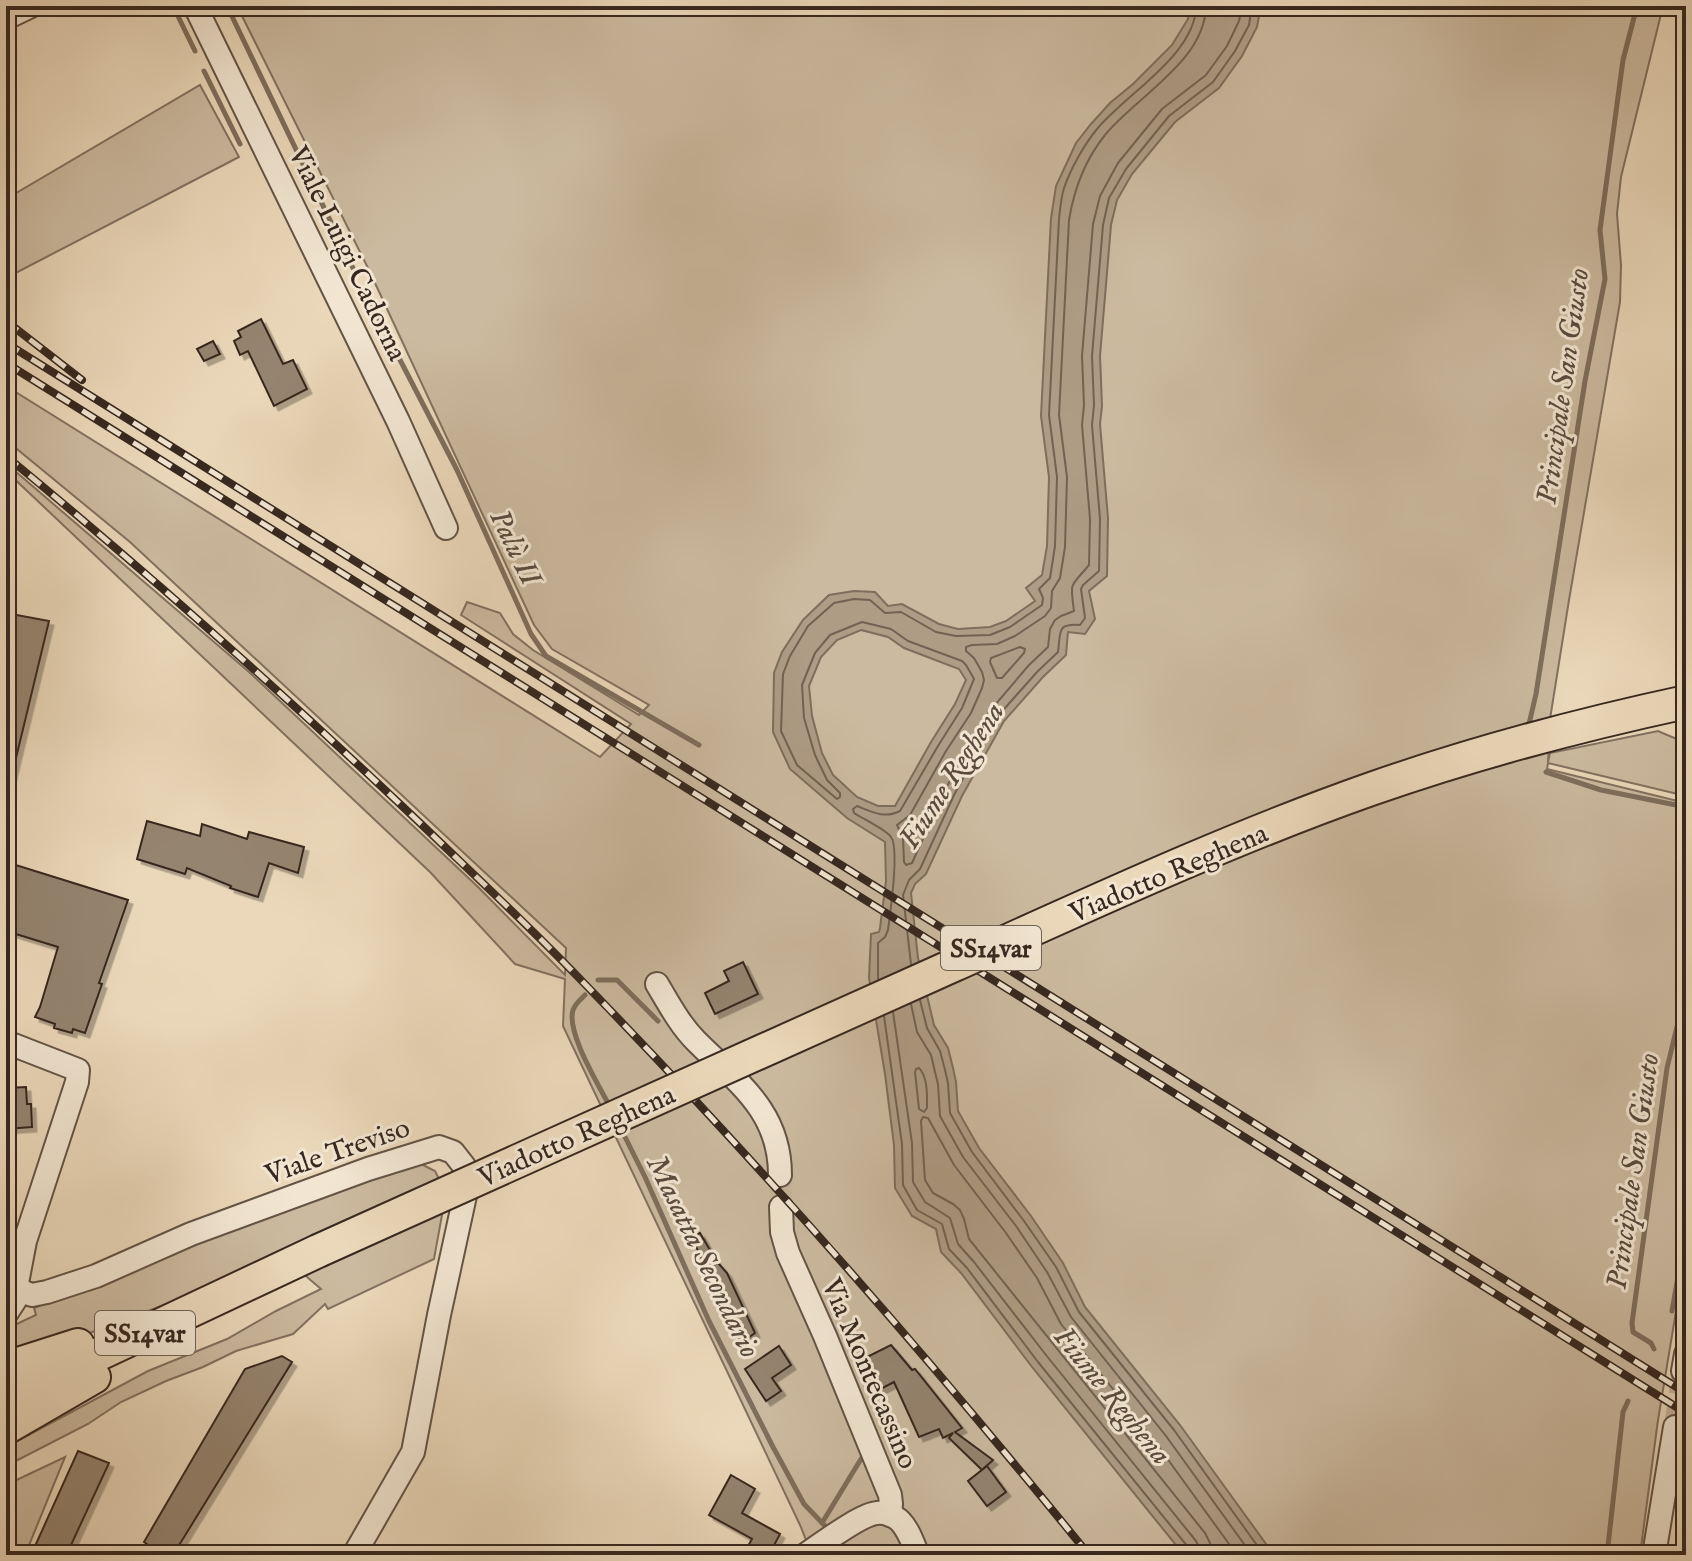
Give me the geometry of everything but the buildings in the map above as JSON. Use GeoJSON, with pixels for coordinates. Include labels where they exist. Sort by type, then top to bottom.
{"type":"FeatureCollection","features":[{"type":"Feature","properties":{"kind":"highway","name":"Viadotto Reghena"},"geometry":{"type":"LineString","coordinates":[[283,1269],[842,1014],[1238,841],[1458,760],[1549,734],[1686,702]]}},
{"type":"Feature","properties":{"kind":"highway"},"geometry":{"type":"LineString","coordinates":[[6,1368],[77,1346],[200,1294],[283,1269]]}},
{"type":"Feature","properties":{"kind":"highway"},"geometry":{"type":"LineString","coordinates":[[6,1428],[131,1355],[232,1308],[283,1269]]}},
{"type":"Feature","properties":{"kind":"highway","name":"SS14var"},"geometry":{"type":"LineString","coordinates":[[6,1396],[283,1269]]}},
{"type":"Feature","properties":{"kind":"street"},"geometry":{"type":"LineString","coordinates":[[6,18],[31,6]]}},
{"type":"Feature","properties":{"kind":"street","name":"Viale Luigi Cadorna"},"geometry":{"type":"LineString","coordinates":[[195,6],[398,421],[446,528]]}},
{"type":"Feature","properties":{"kind":"street"},"geometry":{"type":"LineString","coordinates":[[657,984],[695,1040],[764,1113],[774,1132],[780,1155],[780,1175]]}},
{"type":"Feature","properties":{"kind":"street"},"geometry":{"type":"LineString","coordinates":[[6,1042],[78,1070],[77,1082],[25,1241],[17,1283],[21,1291],[6,1314]]}},
{"type":"Feature","properties":{"kind":"street","name":"Viale Treviso"},"geometry":{"type":"LineString","coordinates":[[21,1291],[32,1295],[47,1292],[96,1276],[191,1234],[420,1152],[439,1147],[453,1152],[464,1166],[468,1182],[413,1452],[354,1555]]}},
{"type":"Feature","properties":{"kind":"street","name":"Via Montecassino"},"geometry":{"type":"LineString","coordinates":[[781,1207],[782,1232],[788,1253],[890,1495],[890,1515],[898,1518],[903,1525],[918,1555]]}},
{"type":"Feature","properties":{"kind":"street"},"geometry":{"type":"LineString","coordinates":[[1654,1555],[1675,1427]]}},
{"type":"Feature","properties":{"kind":"street"},"geometry":{"type":"LineString","coordinates":[[805,1555],[875,1512],[890,1515]]}},
{"type":"Feature","properties":{"kind":"shaded area"},"geometry":{"type":"Polygon","coordinates":[[[237,6],[1663,6],[1621,177],[1617,214],[1620,302],[1550,719],[1548,762],[1550,753],[1658,731],[1686,743],[1686,796],[1548,763],[1547,769],[1686,803],[1686,1251],[1658,1420],[1640,1555],[812,1555],[563,1026],[565,979],[515,964],[430,872],[6,471],[8,465],[249,672],[477,886],[565,975],[566,948],[130,542],[6,440],[6,386],[600,757],[631,724],[461,615],[467,602],[500,613],[513,634],[533,650],[639,715],[649,705],[552,649],[534,625],[368,268],[237,6]]]}},
{"type":"Feature","properties":{"kind":"shaded area"},"geometry":{"type":"Polygon","coordinates":[[[200,85],[239,157],[6,278],[6,199],[200,85]]]}},
{"type":"Feature","properties":{"kind":"shaded area"},"geometry":{"type":"Polygon","coordinates":[[[421,1164],[435,1171],[446,1193],[434,1259],[328,1309],[325,1304],[293,1334],[236,1351],[121,1402],[88,1424],[6,1466],[6,1447],[148,1371],[227,1339],[321,1289],[286,1259],[55,1346],[6,1352],[6,1329],[36,1315],[34,1308],[228,1230],[383,1173],[421,1164]]]}},
{"type":"Feature","properties":{"kind":"shaded area"},"geometry":{"type":"Polygon","coordinates":[[[65,1457],[25,1555],[6,1555],[6,1485],[65,1457]]]}},
{"type":"Feature","properties":{"kind":"water","name":"Fiume Reghena"},"geometry":{"type":"Polygon","coordinates":[[[1189,6],[1261,6],[1257,27],[1242,56],[1219,88],[1175,122],[1132,174],[1117,200],[1111,225],[1100,356],[1100,424],[1108,518],[1107,576],[1089,591],[1095,619],[1085,634],[1068,632],[1066,655],[1004,721],[962,796],[926,874],[915,884],[911,893],[918,958],[934,1025],[948,1048],[956,1082],[958,1111],[979,1148],[1063,1263],[1085,1307],[1180,1425],[1274,1555],[1184,1555],[1032,1367],[961,1273],[941,1252],[936,1229],[912,1216],[895,1188],[894,1145],[869,978],[871,934],[879,932],[886,881],[885,842],[847,818],[790,769],[773,732],[774,673],[782,652],[803,620],[829,595],[875,592],[888,606],[902,604],[939,624],[958,629],[990,627],[1006,621],[1035,601],[1026,588],[1042,575],[1047,546],[1049,477],[1041,416],[1051,218],[1056,186],[1076,143],[1091,124],[1172,45],[1188,19],[1189,6]],[[861,630],[837,640],[821,657],[809,686],[812,716],[822,753],[833,775],[857,797],[878,806],[895,806],[966,680],[959,669],[904,648],[888,637],[861,630]]]}},
{"type":"Feature","properties":{"kind":"waterway"},"geometry":{"type":"LineString","coordinates":[[173,6],[195,51]]}},
{"type":"Feature","properties":{"kind":"waterway","name":"Palù II"},"geometry":{"type":"LineString","coordinates":[[227,6],[353,268]]}},
{"type":"Feature","properties":{"kind":"waterway","name":"Principale San Giusto"},"geometry":{"type":"LineString","coordinates":[[1529,724],[1585,381],[1605,279],[1600,230],[1623,60],[1637,6]]}},
{"type":"Feature","properties":{"kind":"waterway"},"geometry":{"type":"LineString","coordinates":[[204,71],[240,144]]}},
{"type":"Feature","properties":{"kind":"waterway","name":"Palù II"},"geometry":{"type":"LineString","coordinates":[[368,298],[457,470],[531,634],[546,656],[699,745]]}},
{"type":"Feature","properties":{"kind":"waterway","name":"Principale San Giusto"},"geometry":{"type":"LineString","coordinates":[[1546,772],[1601,790],[1686,807]]}},
{"type":"Feature","properties":{"kind":"waterway"},"geometry":{"type":"LineString","coordinates":[[598,980],[617,980],[658,1021]]}},
{"type":"Feature","properties":{"kind":"waterway","name":"Principale San Giusto"},"geometry":{"type":"LineString","coordinates":[[1654,1349],[1651,1343],[1633,1332],[1632,1323],[1667,1068],[1686,990]]}},
{"type":"Feature","properties":{"kind":"waterway","name":"Masatta Secondario"},"geometry":{"type":"LineString","coordinates":[[585,995],[573,1010],[574,1032],[611,1109]]}},
{"type":"Feature","properties":{"kind":"waterway","name":"Masatta Secondario"},"geometry":{"type":"LineString","coordinates":[[621,1129],[709,1321],[773,1447],[804,1504],[828,1529]]}},
{"type":"Feature","properties":{"kind":"waterway"},"geometry":{"type":"LineString","coordinates":[[1672,1311],[1686,1232]]}},
{"type":"Feature","properties":{"kind":"waterway","name":"Principale San Giusto"},"geometry":{"type":"LineString","coordinates":[[1607,1555],[1623,1412],[1628,1401]]}},
{"type":"Feature","properties":{"kind":"waterway"},"geometry":{"type":"LineString","coordinates":[[822,1523],[861,1459]]}},
{"type":"Feature","properties":{"kind":"tunnel"},"geometry":{"type":"LineString","coordinates":[[780,1175],[781,1207]]}},
{"type":"Feature","properties":{"kind":"tunnel"},"geometry":{"type":"LineString","coordinates":[[1675,1427],[1683,1371]]}},
{"type":"Feature","properties":{"kind":"railway"},"geometry":{"type":"LineString","coordinates":[[6,321],[82,380]]}},
{"type":"Feature","properties":{"kind":"railway"},"geometry":{"type":"LineString","coordinates":[[6,343],[1686,1393]]}},
{"type":"Feature","properties":{"kind":"railway"},"geometry":{"type":"LineString","coordinates":[[6,363],[1686,1413]]}},
{"type":"Feature","properties":{"kind":"railway"},"geometry":{"type":"LineString","coordinates":[[6,456],[267,681],[560,959],[647,1048],[841,1261],[1089,1555]]}}]}
